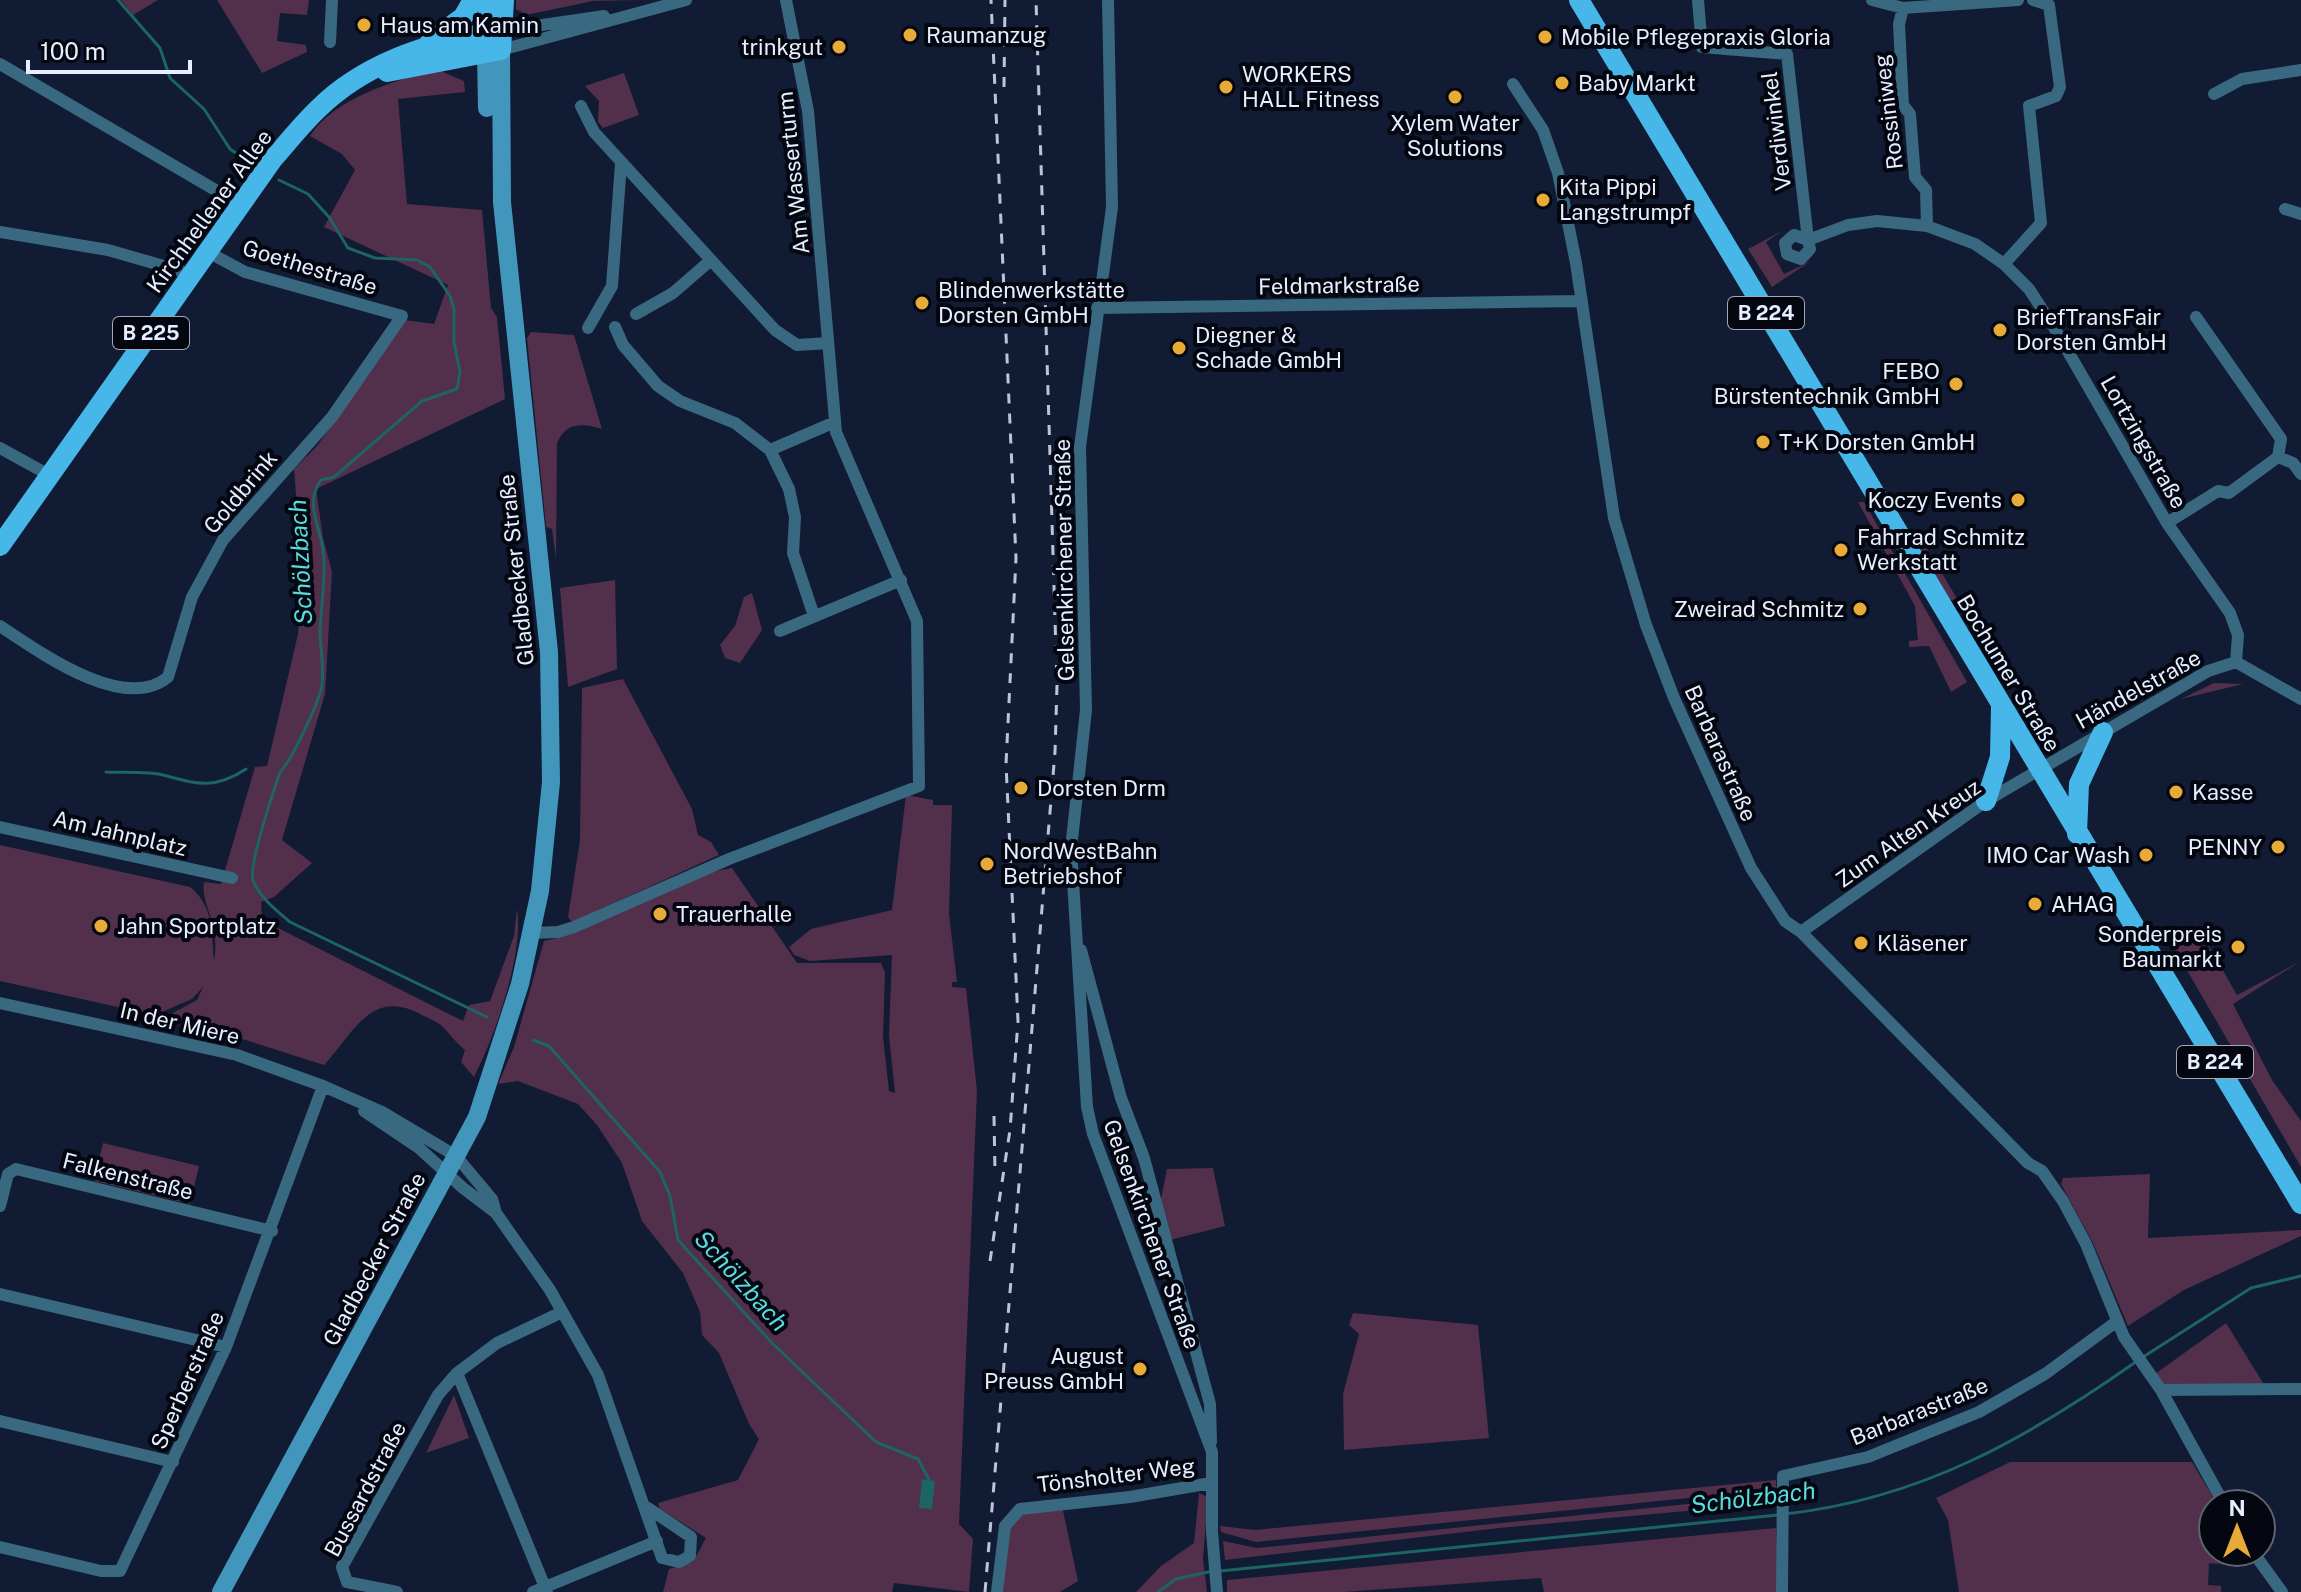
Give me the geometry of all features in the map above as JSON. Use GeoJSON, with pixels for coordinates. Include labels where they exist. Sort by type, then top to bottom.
{"type":"FeatureCollection","features":[{"type":"Feature","properties":{"kind":"main road","name":"B 225"},"geometry":{"type":"LineString","coordinates":[[420,48],[463,17],[473,0]]}},
{"type":"Feature","properties":{"kind":"main road"},"geometry":{"type":"LineString","coordinates":[[420,48],[494,42],[489,0]]}},
{"type":"Feature","properties":{"kind":"main road","name":"Gladbecker Straße"},"geometry":{"type":"LineString","coordinates":[[221,1592],[477,1117],[506,1035],[532,933],[545,856],[551,782],[550,680],[502,202],[488,122],[494,42],[504,0]]}},
{"type":"Feature","properties":{"kind":"main road","name":"Bochumer Straße"},"geometry":{"type":"LineString","coordinates":[[1579,0],[2301,1204]]}},
{"type":"Feature","properties":{"kind":"main road","name":"Kirchhellener Allee"},"geometry":{"type":"LineString","coordinates":[[363,78],[494,42]]}},
{"type":"Feature","properties":{"kind":"main road","name":"Kirchhellener Allee"},"geometry":{"type":"LineString","coordinates":[[0,546],[273,159],[321,106],[393,59],[420,48]]}},
{"type":"Feature","properties":{"kind":"main road"},"geometry":{"type":"LineString","coordinates":[[1986,801],[2000,757],[2001,707]]}},
{"type":"Feature","properties":{"kind":"main road"},"geometry":{"type":"LineString","coordinates":[[2077,834],[2079,784],[2103,732]]}},
{"type":"Feature","properties":{"kind":"street"},"geometry":{"type":"LineString","coordinates":[[330,42],[332,0]]}},
{"type":"Feature","properties":{"kind":"street"},"geometry":{"type":"LineString","coordinates":[[494,42],[686,0]]}},
{"type":"Feature","properties":{"kind":"street","name":"Am Wasserturm"},"geometry":{"type":"LineString","coordinates":[[532,933],[558,932],[574,927],[729,859],[919,786],[917,621],[847,462],[835,422],[808,111],[786,0]]}},
{"type":"Feature","properties":{"kind":"street","name":"Gelsenkirchener Straße"},"geometry":{"type":"LineString","coordinates":[[1108,0],[1114,163],[1111,211],[1080,447],[1086,710],[1071,849],[1074,928],[1087,1107],[1093,1134],[1212,1452]]}},
{"type":"Feature","properties":{"kind":"street","name":"Verdiwinkel"},"geometry":{"type":"LineString","coordinates":[[1698,0],[1702,47],[1787,54],[1808,240]]}},
{"type":"Feature","properties":{"kind":"street"},"geometry":{"type":"LineString","coordinates":[[1872,0],[1903,8],[2018,0]]}},
{"type":"Feature","properties":{"kind":"street"},"geometry":{"type":"LineString","coordinates":[[2004,264],[2041,223],[2029,106],[2056,96],[2060,87],[2049,5],[2033,0]]}},
{"type":"Feature","properties":{"kind":"street","name":"Rossiniweg"},"geometry":{"type":"LineString","coordinates":[[1903,8],[1899,24],[1903,105],[1910,114],[1915,177],[1926,190],[1927,226]]}},
{"type":"Feature","properties":{"kind":"street"},"geometry":{"type":"LineString","coordinates":[[494,42],[623,15]]}},
{"type":"Feature","properties":{"kind":"street"},"geometry":{"type":"LineString","coordinates":[[0,64],[241,205]]}},
{"type":"Feature","properties":{"kind":"street"},"geometry":{"type":"LineString","coordinates":[[2214,94],[2242,79],[2301,70]]}},
{"type":"Feature","properties":{"kind":"street","name":"Barbarastraße"},"geometry":{"type":"LineString","coordinates":[[1513,84],[1543,130],[1558,173],[1582,301],[1614,518],[1646,625],[1674,698],[1751,868],[1785,921],[1801,932],[2028,1163],[2042,1171],[2086,1244],[2116,1322],[2161,1390],[2215,1488]]}},
{"type":"Feature","properties":{"kind":"street"},"geometry":{"type":"LineString","coordinates":[[581,106],[594,132],[621,163],[785,339],[804,347],[828,343]]}},
{"type":"Feature","properties":{"kind":"street"},"geometry":{"type":"LineString","coordinates":[[588,328],[612,286],[621,163]]}},
{"type":"Feature","properties":{"kind":"street"},"geometry":{"type":"LineString","coordinates":[[2285,209],[2301,214]]}},
{"type":"Feature","properties":{"kind":"street","name":"Lortzingstraße"},"geometry":{"type":"LineString","coordinates":[[1808,240],[1848,225],[1877,221],[1927,226],[1975,244],[2004,264],[2029,289],[2055,329],[2167,523],[2236,624],[2236,662]]}},
{"type":"Feature","properties":{"kind":"street"},"geometry":{"type":"LineString","coordinates":[[0,232],[108,250],[181,271]]}},
{"type":"Feature","properties":{"kind":"street","name":"Goethestraße"},"geometry":{"type":"LineString","coordinates":[[208,252],[245,272],[402,316]]}},
{"type":"Feature","properties":{"kind":"street"},"geometry":{"type":"LineString","coordinates":[[636,314],[673,293],[711,260]]}},
{"type":"Feature","properties":{"kind":"street","name":"Feldmarkstraße"},"geometry":{"type":"LineString","coordinates":[[1097,308],[1582,301]]}},
{"type":"Feature","properties":{"kind":"street","name":"Goldbrink"},"geometry":{"type":"LineString","coordinates":[[0,626],[66,670],[104,682],[138,688],[158,686],[168,677],[192,597],[223,540],[332,417],[402,316]]}},
{"type":"Feature","properties":{"kind":"street"},"geometry":{"type":"LineString","coordinates":[[2167,523],[2218,491],[2229,493],[2278,457],[2281,439],[2196,317]]}},
{"type":"Feature","properties":{"kind":"street"},"geometry":{"type":"LineString","coordinates":[[615,327],[623,345],[658,386],[680,401],[735,423],[770,450],[789,489],[795,517],[793,553],[814,616]]}},
{"type":"Feature","properties":{"kind":"street"},"geometry":{"type":"LineString","coordinates":[[770,450],[835,422]]}},
{"type":"Feature","properties":{"kind":"street"},"geometry":{"type":"LineString","coordinates":[[0,448],[49,475]]}},
{"type":"Feature","properties":{"kind":"street"},"geometry":{"type":"LineString","coordinates":[[2278,457],[2293,463],[2301,474]]}},
{"type":"Feature","properties":{"kind":"street"},"geometry":{"type":"LineString","coordinates":[[780,631],[901,580]]}},
{"type":"Feature","properties":{"kind":"street","name":"Händelstraße"},"geometry":{"type":"LineString","coordinates":[[2039,769],[2208,671],[2236,662],[2301,699]]}},
{"type":"Feature","properties":{"kind":"street","name":"Zum Alten Kreuz"},"geometry":{"type":"LineString","coordinates":[[1801,932],[1986,801],[2039,769]]}},
{"type":"Feature","properties":{"kind":"street","name":"Am Jahnplatz"},"geometry":{"type":"LineString","coordinates":[[0,827],[232,878]]}},
{"type":"Feature","properties":{"kind":"street","name":"Gelsenkirchener Straße"},"geometry":{"type":"LineString","coordinates":[[1074,928],[1121,1098],[1144,1158],[1210,1404],[1217,1588]]}},
{"type":"Feature","properties":{"kind":"street","name":"In der Miere"},"geometry":{"type":"LineString","coordinates":[[0,1003],[237,1055],[323,1086],[382,1112],[456,1156],[492,1199],[496,1213],[562,1312],[598,1375],[648,1508],[657,1541]]}},
{"type":"Feature","properties":{"kind":"street","name":"Sperberstraße"},"geometry":{"type":"LineString","coordinates":[[0,1547],[101,1571],[120,1571],[226,1347],[272,1231],[323,1086]]}},
{"type":"Feature","properties":{"kind":"street","name":"In der Miere"},"geometry":{"type":"LineString","coordinates":[[345,1097],[419,1148],[446,1174],[496,1213]]}},
{"type":"Feature","properties":{"kind":"street","name":"Falkenstraße"},"geometry":{"type":"LineString","coordinates":[[0,1206],[8,1174],[16,1169],[272,1231]]}},
{"type":"Feature","properties":{"kind":"street"},"geometry":{"type":"LineString","coordinates":[[0,1294],[226,1347]]}},
{"type":"Feature","properties":{"kind":"street","name":"Bussardstraße"},"geometry":{"type":"LineString","coordinates":[[397,1592],[347,1582],[342,1567],[438,1395],[457,1373],[497,1343],[562,1312]]}},
{"type":"Feature","properties":{"kind":"street","name":"Barbarastraße"},"geometry":{"type":"LineString","coordinates":[[1782,1592],[1783,1476],[1868,1457],[1979,1412],[2045,1374],[2116,1322]]}},
{"type":"Feature","properties":{"kind":"street"},"geometry":{"type":"LineString","coordinates":[[1181,1375],[1200,1367]]}},
{"type":"Feature","properties":{"kind":"street"},"geometry":{"type":"LineString","coordinates":[[457,1373],[542,1590],[657,1541],[662,1558],[679,1562],[690,1556],[691,1537],[648,1508]]}},
{"type":"Feature","properties":{"kind":"street"},"geometry":{"type":"LineString","coordinates":[[2161,1390],[2301,1389]]}},
{"type":"Feature","properties":{"kind":"street"},"geometry":{"type":"LineString","coordinates":[[0,1421],[173,1462]]}},
{"type":"Feature","properties":{"kind":"street","name":"Tönsholter Weg"},"geometry":{"type":"LineString","coordinates":[[997,1592],[1002,1536],[1007,1521],[1020,1509],[1130,1497],[1211,1483]]}},
{"type":"Feature","properties":{"kind":"street"},"geometry":{"type":"LineString","coordinates":[[2265,1568],[2282,1592]]}},
{"type":"Feature","properties":{"kind":"shaded area"},"geometry":{"type":"Polygon","coordinates":[[[121,0],[158,0],[133,15],[121,0]]]}},
{"type":"Feature","properties":{"kind":"shaded area"},"geometry":{"type":"Polygon","coordinates":[[[217,0],[309,0],[307,15],[280,13],[277,41],[306,45],[307,52],[262,73],[217,0]]]}},
{"type":"Feature","properties":{"kind":"shaded area"},"geometry":{"type":"Polygon","coordinates":[[[516,0],[638,0],[593,1],[526,15],[516,9],[516,0]]]}},
{"type":"Feature","properties":{"kind":"shaded area"},"geometry":{"type":"Polygon","coordinates":[[[436,69],[464,81],[465,92],[398,99],[407,204],[482,210],[491,308],[497,317],[505,399],[316,489],[323,538],[332,572],[325,694],[282,840],[312,863],[274,897],[261,902],[262,920],[463,1021],[469,1005],[490,1001],[514,936],[517,909],[518,927],[512,971],[499,1018],[474,1077],[461,1062],[465,1050],[443,1027],[404,1008],[389,1006],[376,1010],[355,1028],[324,1065],[236,1037],[167,1023],[169,1015],[197,1000],[203,987],[192,999],[164,1011],[163,1017],[0,981],[0,845],[190,887],[208,912],[214,960],[215,936],[204,882],[221,884],[255,767],[267,766],[298,634],[302,574],[294,469],[317,446],[405,320],[434,324],[448,285],[324,227],[355,170],[342,154],[310,136],[334,111],[350,101],[384,85],[436,69]]]}},
{"type":"Feature","properties":{"kind":"shaded area"},"geometry":{"type":"Polygon","coordinates":[[[624,73],[639,115],[603,128],[598,122],[599,101],[585,86],[624,73]]]}},
{"type":"Feature","properties":{"kind":"shaded area"},"geometry":{"type":"Polygon","coordinates":[[[1782,231],[1766,242],[1784,274],[1811,261],[1772,287],[1748,249],[1782,231]]]}},
{"type":"Feature","properties":{"kind":"shaded area"},"geometry":{"type":"Polygon","coordinates":[[[531,332],[574,335],[602,429],[575,426],[565,431],[557,443],[556,559],[552,529],[546,527],[527,338],[531,332]]]}},
{"type":"Feature","properties":{"kind":"shaded area"},"geometry":{"type":"Polygon","coordinates":[[[1858,502],[1864,502],[1967,682],[1951,692],[1929,646],[1909,647],[1909,641],[1918,640],[1915,606],[1858,502]]]}},
{"type":"Feature","properties":{"kind":"shaded area"},"geometry":{"type":"Polygon","coordinates":[[[1922,540],[1959,602],[1948,599],[1914,547],[1922,540]]]}},
{"type":"Feature","properties":{"kind":"shaded area"},"geometry":{"type":"Polygon","coordinates":[[[615,580],[617,669],[568,687],[560,588],[615,580]]]}},
{"type":"Feature","properties":{"kind":"shaded area"},"geometry":{"type":"Polygon","coordinates":[[[752,593],[762,630],[740,663],[725,658],[720,645],[735,626],[744,597],[752,593]]]}},
{"type":"Feature","properties":{"kind":"shaded area"},"geometry":{"type":"Polygon","coordinates":[[[623,679],[692,809],[698,835],[711,842],[719,855],[572,922],[568,917],[580,840],[582,688],[623,679]]]}},
{"type":"Feature","properties":{"kind":"shaded area"},"geometry":{"type":"Polygon","coordinates":[[[2214,683],[2243,684],[2181,699],[2214,683]]]}},
{"type":"Feature","properties":{"kind":"shaded area"},"geometry":{"type":"Polygon","coordinates":[[[906,795],[933,800],[933,805],[952,805],[949,914],[957,982],[952,982],[952,987],[966,988],[977,1091],[959,1524],[973,1539],[969,1592],[894,1583],[892,1592],[663,1592],[669,1569],[693,1562],[706,1538],[660,1509],[658,1503],[738,1480],[759,1439],[749,1424],[719,1353],[702,1335],[700,1312],[683,1273],[642,1221],[622,1163],[597,1125],[578,1104],[518,1081],[498,1084],[514,1047],[544,941],[592,926],[684,882],[732,868],[797,963],[881,963],[885,973],[883,1037],[889,1091],[895,1093],[889,1035],[892,955],[810,961],[794,955],[789,947],[811,929],[892,910],[906,795]]]}},
{"type":"Feature","properties":{"kind":"shaded area"},"geometry":{"type":"Polygon","coordinates":[[[2191,927],[2200,931],[2237,995],[2301,961],[2233,1004],[2272,1080],[2301,1121],[2301,1167],[2166,934],[2191,927]]]}},
{"type":"Feature","properties":{"kind":"shaded area"},"geometry":{"type":"Polygon","coordinates":[[[103,1143],[199,1166],[190,1204],[94,1181],[103,1143]]]}},
{"type":"Feature","properties":{"kind":"shaded area"},"geometry":{"type":"Polygon","coordinates":[[[1213,1168],[1225,1226],[1170,1240],[1160,1204],[1167,1169],[1213,1168]]]}},
{"type":"Feature","properties":{"kind":"shaded area"},"geometry":{"type":"Polygon","coordinates":[[[2150,1174],[2148,1238],[2301,1230],[2301,1236],[2184,1290],[2128,1326],[2093,1243],[2061,1184],[2063,1178],[2150,1174]]]}},
{"type":"Feature","properties":{"kind":"shaded area"},"geometry":{"type":"Polygon","coordinates":[[[1353,1313],[1478,1325],[1489,1438],[1344,1450],[1343,1394],[1359,1334],[1349,1325],[1353,1313]]]}},
{"type":"Feature","properties":{"kind":"shaded area"},"geometry":{"type":"Polygon","coordinates":[[[2226,1323],[2265,1386],[2165,1387],[2155,1374],[2226,1323]]]}},
{"type":"Feature","properties":{"kind":"shaded area"},"geometry":{"type":"Polygon","coordinates":[[[454,1395],[469,1438],[426,1453],[454,1395]]]}},
{"type":"Feature","properties":{"kind":"shaded area"},"geometry":{"type":"Polygon","coordinates":[[[2010,1462],[2192,1462],[2207,1488],[2197,1488],[2197,1568],[2209,1568],[2208,1585],[2221,1586],[2221,1592],[1959,1592],[1948,1520],[1936,1498],[2010,1462]]]}},
{"type":"Feature","properties":{"kind":"shaded area"},"geometry":{"type":"Polygon","coordinates":[[[922,1479],[935,1481],[932,1509],[919,1508],[922,1479]]]}},
{"type":"Feature","properties":{"kind":"shaded area"},"geometry":{"type":"Polygon","coordinates":[[[1776,1480],[1776,1489],[1256,1542],[1221,1532],[1220,1526],[1255,1530],[1776,1480]]]}},
{"type":"Feature","properties":{"kind":"shaded area"},"geometry":{"type":"Polygon","coordinates":[[[1199,1493],[1208,1497],[1203,1559],[1207,1592],[1136,1592],[1161,1566],[1194,1543],[1199,1493]]]}},
{"type":"Feature","properties":{"kind":"shaded area"},"geometry":{"type":"Polygon","coordinates":[[[1776,1495],[1775,1503],[1499,1528],[1225,1560],[1223,1541],[1257,1548],[1776,1495]]]}},
{"type":"Feature","properties":{"kind":"shaded area"},"geometry":{"type":"Polygon","coordinates":[[[1062,1506],[1078,1581],[1060,1592],[1003,1592],[1006,1535],[1019,1513],[1062,1506]]]}},
{"type":"Feature","properties":{"kind":"shaded area"},"geometry":{"type":"Polygon","coordinates":[[[1776,1528],[1779,1592],[1544,1592],[1541,1578],[1344,1592],[1227,1592],[1227,1580],[1776,1528]]]}},
{"type":"Feature","properties":{"kind":"waterway","name":"Schölzbach"},"geometry":{"type":"LineString","coordinates":[[118,0],[160,48],[170,78],[204,109],[230,149],[246,160]]}},
{"type":"Feature","properties":{"kind":"waterway","name":"Schölzbach"},"geometry":{"type":"LineString","coordinates":[[279,180],[308,194],[329,217],[348,248],[375,258],[417,260],[430,267],[450,296],[454,309],[454,342],[460,372],[457,389],[422,401],[334,477],[321,480],[316,489],[313,506],[324,561],[320,636],[322,685],[304,730],[280,772],[258,844],[253,880],[264,898],[290,922],[487,1017]]}},
{"type":"Feature","properties":{"kind":"waterway"},"geometry":{"type":"LineString","coordinates":[[106,772],[156,774],[205,783],[224,780],[246,769]]}},
{"type":"Feature","properties":{"kind":"waterway","name":"Schölzbach"},"geometry":{"type":"LineString","coordinates":[[533,1040],[549,1046],[660,1172],[670,1196],[678,1240],[772,1343],[876,1442],[918,1459],[929,1480]]}},
{"type":"Feature","properties":{"kind":"waterway","name":"Schölzbach"},"geometry":{"type":"LineString","coordinates":[[2143,1357],[2251,1288],[2301,1276]]}},
{"type":"Feature","properties":{"kind":"waterway","name":"Schölzbach"},"geometry":{"type":"LineString","coordinates":[[1785,1514],[1882,1495],[1971,1461],[2055,1415],[2137,1361]]}},
{"type":"Feature","properties":{"kind":"waterway","name":"Schölzbach"},"geometry":{"type":"LineString","coordinates":[[1220,1571],[1778,1515]]}},
{"type":"Feature","properties":{"kind":"waterway","name":"Schölzbach"},"geometry":{"type":"LineString","coordinates":[[1158,1592],[1176,1579],[1213,1571]]}},
{"type":"Feature","properties":{"kind":"railway"},"geometry":{"type":"LineString","coordinates":[[990,1261],[1010,1130],[1018,1021],[1006,764],[1016,558],[991,0]]}},
{"type":"Feature","properties":{"kind":"railway"},"geometry":{"type":"LineString","coordinates":[[1004,87],[1005,0]]}},
{"type":"Feature","properties":{"kind":"railway"},"geometry":{"type":"LineString","coordinates":[[985,1592],[1055,752],[1057,685],[1036,0]]}},
{"type":"Feature","properties":{"kind":"railway"},"geometry":{"type":"LineString","coordinates":[[994,1116],[995,1173]]}},
{"type":"Feature","properties":{"kind":"place","name":"Haus am Kamin"},"geometry":{"type":"Point","coordinates":[364,25]}},
{"type":"Feature","properties":{"kind":"place","name":"Raumanzug"},"geometry":{"type":"Point","coordinates":[910,35]}},
{"type":"Feature","properties":{"kind":"place","name":"Mobile Pflegepraxis Gloria"},"geometry":{"type":"Point","coordinates":[1545,37]}},
{"type":"Feature","properties":{"kind":"place","name":"trinkgut"},"geometry":{"type":"Point","coordinates":[839,47]}},
{"type":"Feature","properties":{"kind":"place","name":"Baby Markt"},"geometry":{"type":"Point","coordinates":[1562,83]}},
{"type":"Feature","properties":{"kind":"place","name":"WORKERS HALL Fitness"},"geometry":{"type":"Point","coordinates":[1226,87]}},
{"type":"Feature","properties":{"kind":"place","name":"Xylem Water Solutions"},"geometry":{"type":"Point","coordinates":[1455,97]}},
{"type":"Feature","properties":{"kind":"place","name":"Kita Pippi Langstrumpf"},"geometry":{"type":"Point","coordinates":[1543,200]}},
{"type":"Feature","properties":{"kind":"place","name":"Blindenwerkstätte Dorsten GmbH"},"geometry":{"type":"Point","coordinates":[922,303]}},
{"type":"Feature","properties":{"kind":"place","name":"BriefTransFair Dorsten GmbH"},"geometry":{"type":"Point","coordinates":[2000,330]}},
{"type":"Feature","properties":{"kind":"place","name":"Diegner & Schade GmbH"},"geometry":{"type":"Point","coordinates":[1179,348]}},
{"type":"Feature","properties":{"kind":"place","name":"FEBO Bürstentechnik GmbH"},"geometry":{"type":"Point","coordinates":[1956,384]}},
{"type":"Feature","properties":{"kind":"place","name":"T+K Dorsten GmbH"},"geometry":{"type":"Point","coordinates":[1763,442]}},
{"type":"Feature","properties":{"kind":"place","name":"Koczy Events"},"geometry":{"type":"Point","coordinates":[2018,500]}},
{"type":"Feature","properties":{"kind":"place","name":"Fahrrad Schmitz Werkstatt"},"geometry":{"type":"Point","coordinates":[1841,550]}},
{"type":"Feature","properties":{"kind":"place","name":"Zweirad Schmitz"},"geometry":{"type":"Point","coordinates":[1860,609]}},
{"type":"Feature","properties":{"kind":"place","name":"Dorsten Drm"},"geometry":{"type":"Point","coordinates":[1021,788]}},
{"type":"Feature","properties":{"kind":"place","name":"Kasse"},"geometry":{"type":"Point","coordinates":[2176,792]}},
{"type":"Feature","properties":{"kind":"place","name":"PENNY"},"geometry":{"type":"Point","coordinates":[2278,847]}},
{"type":"Feature","properties":{"kind":"place","name":"IMO Car Wash"},"geometry":{"type":"Point","coordinates":[2146,855]}},
{"type":"Feature","properties":{"kind":"place","name":"NordWestBahn Betriebshof"},"geometry":{"type":"Point","coordinates":[987,864]}},
{"type":"Feature","properties":{"kind":"place","name":"AHAG"},"geometry":{"type":"Point","coordinates":[2035,904]}},
{"type":"Feature","properties":{"kind":"place","name":"Trauerhalle"},"geometry":{"type":"Point","coordinates":[660,914]}},
{"type":"Feature","properties":{"kind":"place","name":"Jahn Sportplatz"},"geometry":{"type":"Point","coordinates":[101,926]}},
{"type":"Feature","properties":{"kind":"place","name":"Kläsener"},"geometry":{"type":"Point","coordinates":[1861,943]}},
{"type":"Feature","properties":{"kind":"place","name":"Sonderpreis Baumarkt"},"geometry":{"type":"Point","coordinates":[2238,947]}},
{"type":"Feature","properties":{"kind":"place","name":"August Preuss GmbH"},"geometry":{"type":"Point","coordinates":[1140,1369]}}]}
